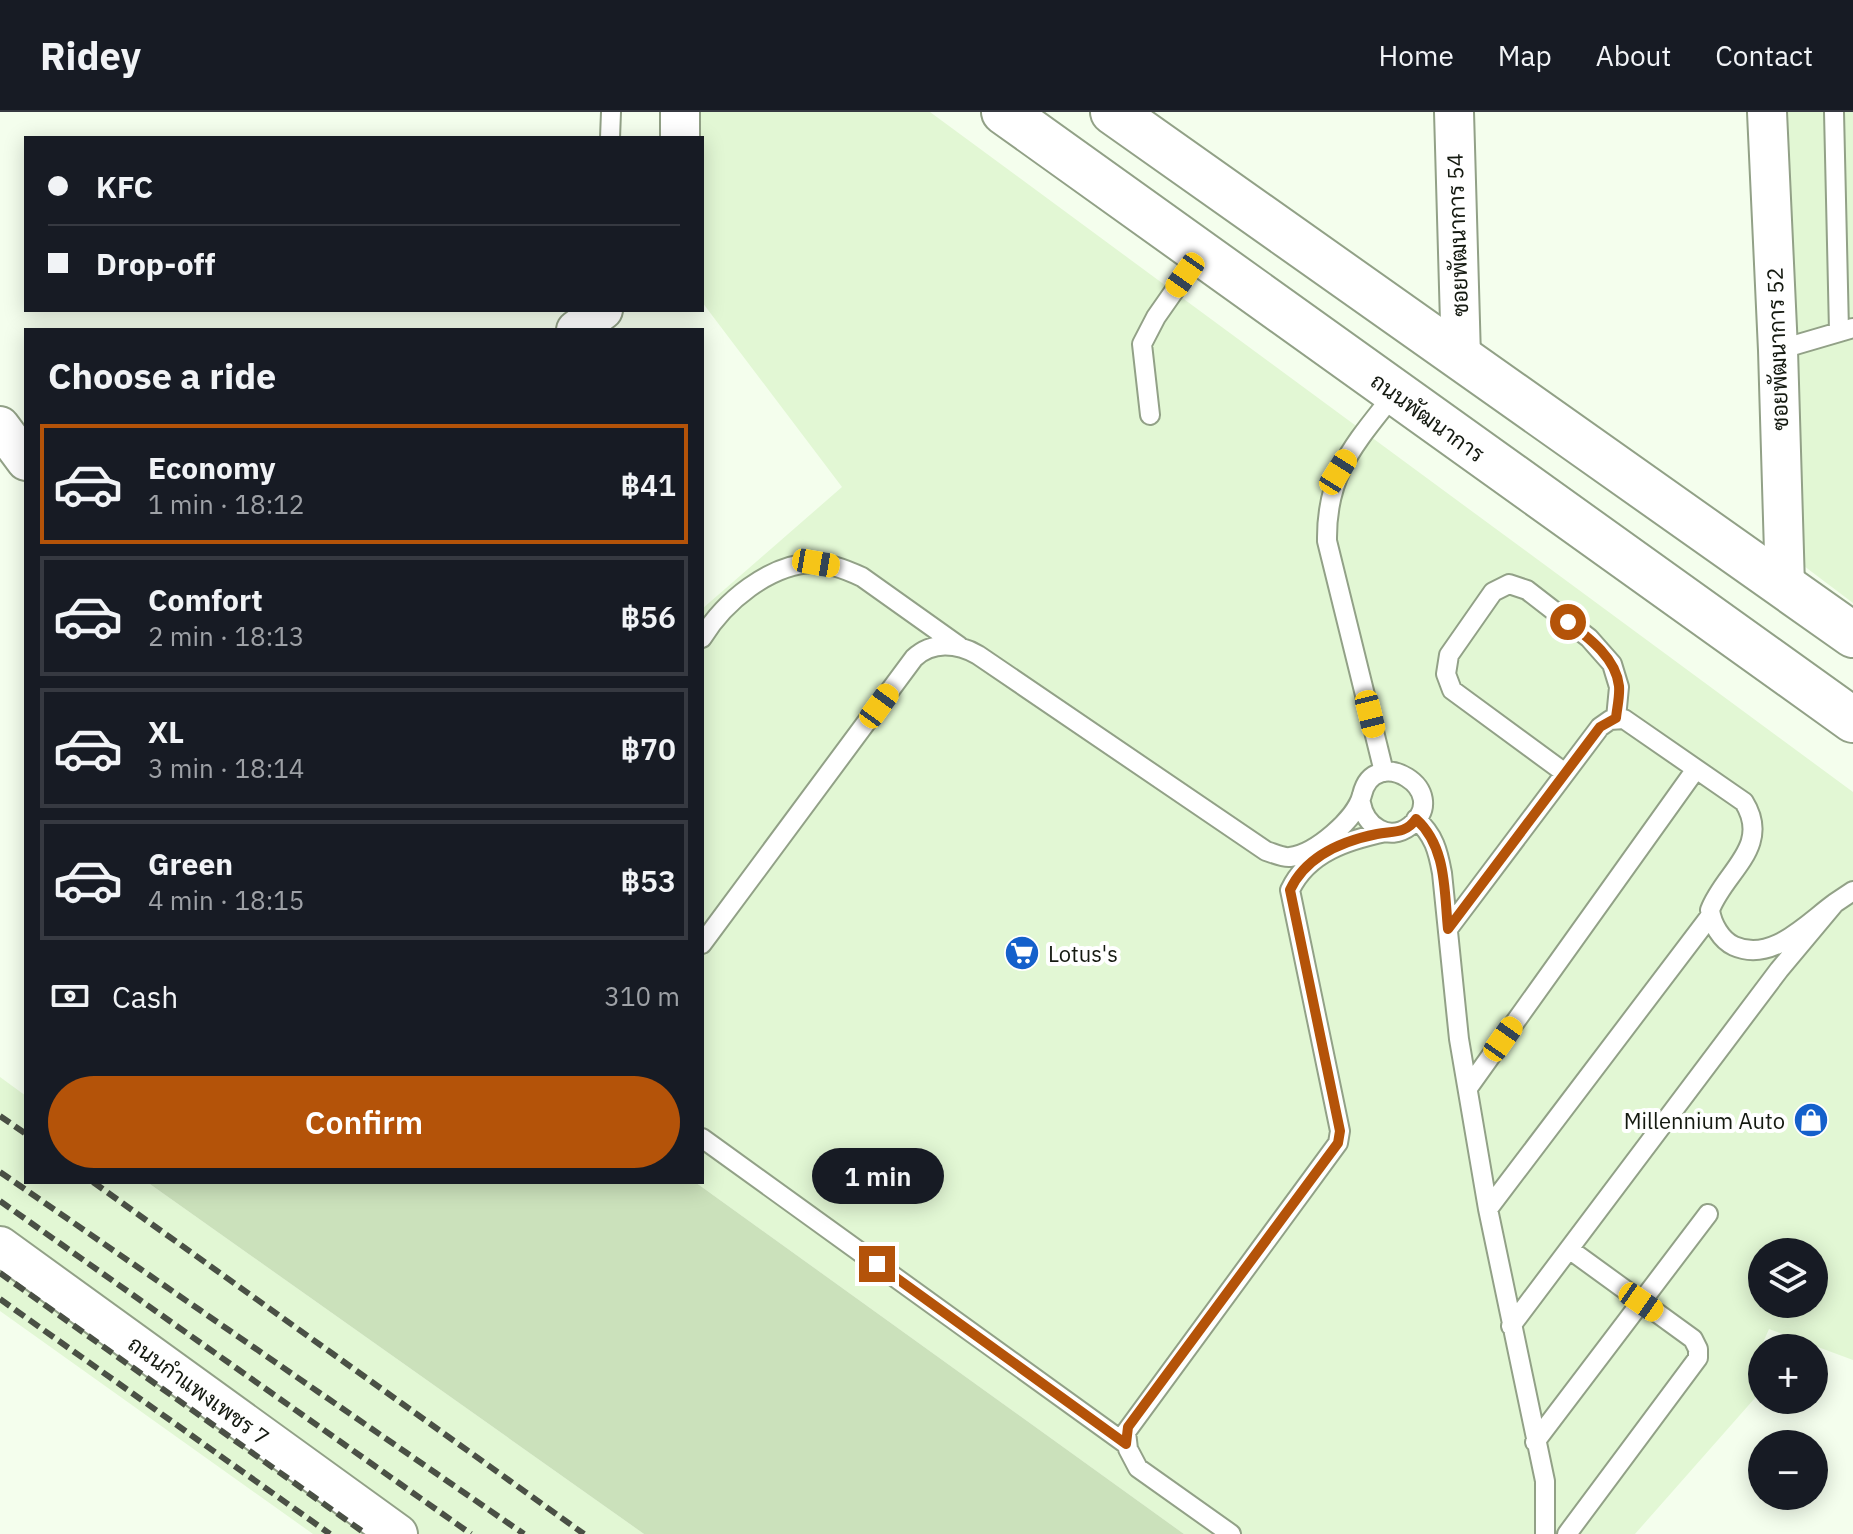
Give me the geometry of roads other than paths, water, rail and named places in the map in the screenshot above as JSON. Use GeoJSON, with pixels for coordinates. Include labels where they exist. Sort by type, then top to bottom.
{"type":"FeatureCollection","features":[{"type":"Feature","properties":{"kind":"main road","name":"ถนนพัฒนาการ"},"geometry":{"type":"LineString","coordinates":[[1004,112],[1853,720]]}},
{"type":"Feature","properties":{"kind":"main road"},"geometry":{"type":"LineString","coordinates":[[1113,112],[1853,635]]}},
{"type":"Feature","properties":{"kind":"street"},"geometry":{"type":"LineString","coordinates":[[680,112],[680,136]]}},
{"type":"Feature","properties":{"kind":"street","name":"ซอยพัฒนาการ 54"},"geometry":{"type":"LineString","coordinates":[[1454,112],[1461,357]]}},
{"type":"Feature","properties":{"kind":"street","name":"ซอยพัฒนาการ 52"},"geometry":{"type":"LineString","coordinates":[[1767,112],[1785,586]]}},
{"type":"Feature","properties":{"kind":"street"},"geometry":{"type":"LineString","coordinates":[[579,328],[600,312]]}},
{"type":"Feature","properties":{"kind":"street","name":"ถนนกำแพงเพชร 7"},"geometry":{"type":"LineString","coordinates":[[0,1246],[398,1534]]}},
{"type":"Feature","properties":{"kind":"lane"},"geometry":{"type":"LineString","coordinates":[[610,136],[611,112]]}},
{"type":"Feature","properties":{"kind":"lane"},"geometry":{"type":"LineString","coordinates":[[1778,350],[1846,330],[1834,112]]}},
{"type":"Feature","properties":{"kind":"lane"},"geometry":{"type":"LineString","coordinates":[[1150,415],[1142,344],[1156,317],[1200,254]]}},
{"type":"Feature","properties":{"kind":"lane"},"geometry":{"type":"LineString","coordinates":[[1384,772],[1327,541],[1326,511],[1338,472],[1355,444],[1394,394]]}},
{"type":"Feature","properties":{"kind":"lane"},"geometry":{"type":"LineString","coordinates":[[704,636],[730,604],[756,584],[789,568],[816,563],[848,570],[1266,851],[1290,857],[1314,846],[1342,828],[1361,803]]}},
{"type":"Feature","properties":{"kind":"lane"},"geometry":{"type":"LineString","coordinates":[[1565,773],[1452,690],[1446,674],[1449,655],[1493,592],[1509,584],[1527,590],[1589,638],[1612,664],[1619,687],[1616,718]]}},
{"type":"Feature","properties":{"kind":"lane"},"geometry":{"type":"LineString","coordinates":[[704,941],[914,658],[932,647],[959,646]]}},
{"type":"Feature","properties":{"kind":"lane"},"geometry":{"type":"LineString","coordinates":[[1448,929],[1601,725],[1616,718],[1624,719],[1744,802],[1754,825],[1749,848],[1711,906],[1711,915],[1727,943],[1755,952],[1774,947],[1853,891]]}},
{"type":"Feature","properties":{"kind":"lane"},"geometry":{"type":"LineString","coordinates":[[1468,1088],[1696,769]]}},
{"type":"Feature","properties":{"kind":"lane"},"geometry":{"type":"LineString","coordinates":[[1231,1534],[1138,1468],[1126,1444],[1128,1427],[1336,1148],[1340,1131],[1290,890],[1302,870],[1334,846],[1405,830],[1416,819],[1422,807],[1418,788],[1405,774],[1384,772],[1367,783],[1362,792],[1361,803],[1368,822],[1386,832]]}},
{"type":"Feature","properties":{"kind":"lane"},"geometry":{"type":"LineString","coordinates":[[1416,819],[1429,831],[1437,848],[1459,1039],[1488,1209],[1545,1481],[1545,1534]]}},
{"type":"Feature","properties":{"kind":"lane"},"geometry":{"type":"LineString","coordinates":[[1511,1326],[1779,970],[1835,903]]}},
{"type":"Feature","properties":{"kind":"lane"},"geometry":{"type":"LineString","coordinates":[[1488,1209],[1711,915]]}},
{"type":"Feature","properties":{"kind":"lane"},"geometry":{"type":"LineString","coordinates":[[704,1139],[1126,1444]]}},
{"type":"Feature","properties":{"kind":"lane"},"geometry":{"type":"LineString","coordinates":[[1535,1442],[1708,1214]]}},
{"type":"Feature","properties":{"kind":"lane"},"geometry":{"type":"LineString","coordinates":[[1567,1534],[1698,1358],[1693,1339],[1569,1249]]}},
{"type":"Feature","properties":{"kind":"railway"},"geometry":{"type":"LineString","coordinates":[[0,1116],[24,1133]]}},
{"type":"Feature","properties":{"kind":"railway"},"geometry":{"type":"LineString","coordinates":[[0,1172],[524,1534]]}},
{"type":"Feature","properties":{"kind":"railway"},"geometry":{"type":"LineString","coordinates":[[96,1184],[584,1534]]}},
{"type":"Feature","properties":{"kind":"railway"},"geometry":{"type":"LineString","coordinates":[[0,1201],[471,1534]]}},
{"type":"Feature","properties":{"kind":"railway"},"geometry":{"type":"LineString","coordinates":[[0,1273],[366,1534]]}},
{"type":"Feature","properties":{"kind":"railway"},"geometry":{"type":"LineString","coordinates":[[0,1299],[330,1534]]}},
{"type":"Feature","properties":{"kind":"place","name":"Lotus's"},"geometry":{"type":"Point","coordinates":[1022,953]}},
{"type":"Feature","properties":{"kind":"place","name":"Millennium Auto"},"geometry":{"type":"Point","coordinates":[1811,1120]}}]}
